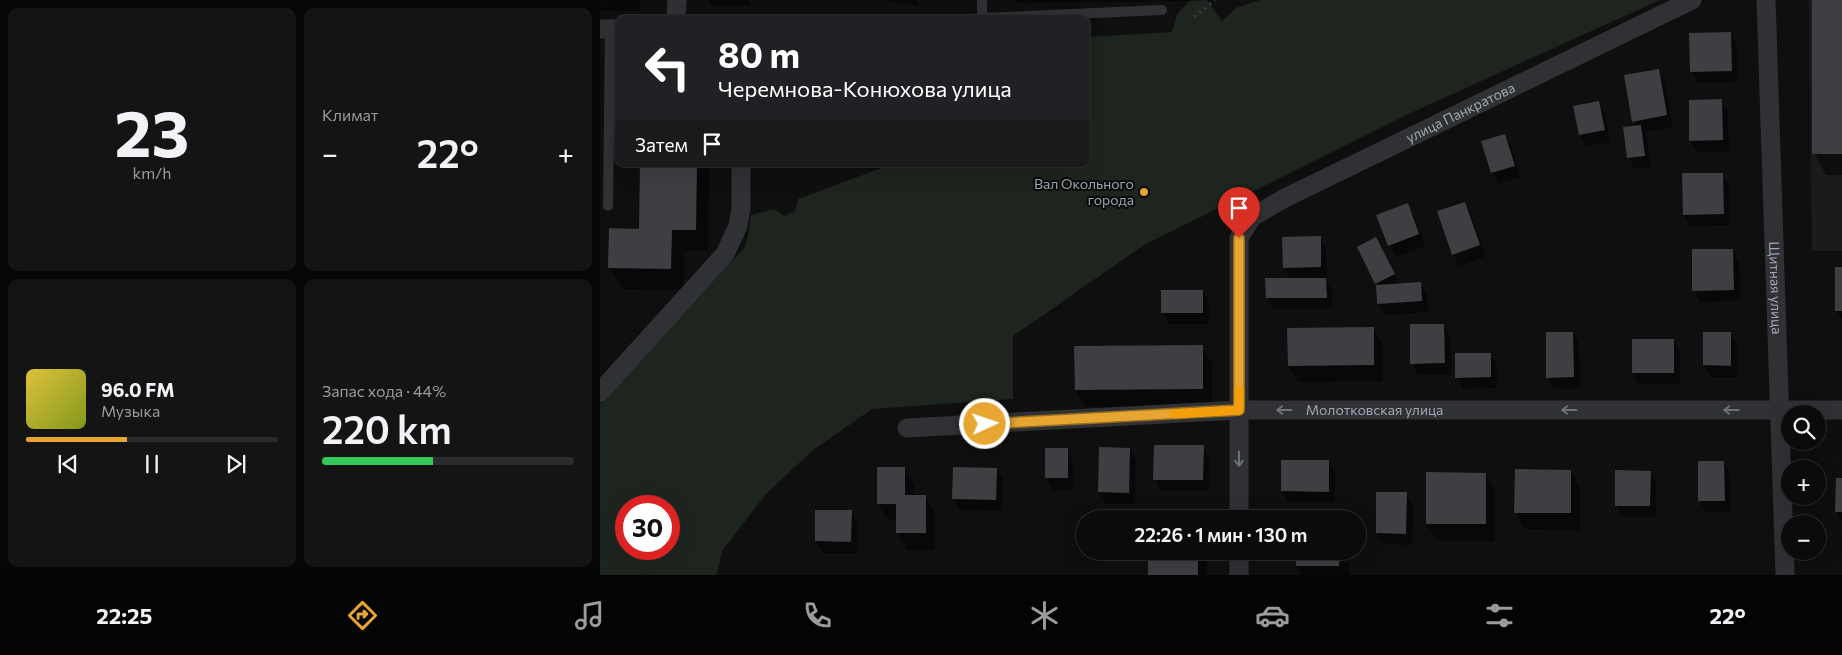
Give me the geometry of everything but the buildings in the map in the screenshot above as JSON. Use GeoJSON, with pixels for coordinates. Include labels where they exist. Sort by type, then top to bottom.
{"type":"FeatureCollection","features":[{"type":"Feature","properties":{"kind":"street"},"geometry":{"type":"LineString","coordinates":[[676,15],[677,0]]}},
{"type":"Feature","properties":{"kind":"street","name":"улица Панкратова"},"geometry":{"type":"LineString","coordinates":[[1239,410],[1239,238],[1252,217],[1286,198],[1692,0]]}},
{"type":"Feature","properties":{"kind":"street","name":"Щитная улица"},"geometry":{"type":"LineString","coordinates":[[1766,0],[1785,575]]}},
{"type":"Feature","properties":{"kind":"street"},"geometry":{"type":"LineString","coordinates":[[600,392],[725,254],[738,226],[741,208],[741,167]]}},
{"type":"Feature","properties":{"kind":"street"},"geometry":{"type":"LineString","coordinates":[[1239,410],[1239,510]]}},
{"type":"Feature","properties":{"kind":"street","name":"Молотковская улица"},"geometry":{"type":"LineString","coordinates":[[907,428],[1239,410],[1842,410]]}},
{"type":"Feature","properties":{"kind":"street"},"geometry":{"type":"LineString","coordinates":[[1239,560],[1240,575]]}},
{"type":"Feature","properties":{"kind":"lane"},"geometry":{"type":"LineString","coordinates":[[979,15],[982,0]]}},
{"type":"Feature","properties":{"kind":"lane"},"geometry":{"type":"LineString","coordinates":[[1047,15],[1162,10]]}},
{"type":"Feature","properties":{"kind":"lane"},"geometry":{"type":"LineString","coordinates":[[608,206],[609,29]]}},
{"type":"Feature","properties":{"kind":"path"},"geometry":{"type":"LineString","coordinates":[[1194,17],[1215,0]]}},
{"type":"Feature","properties":{"kind":"shaded area"},"geometry":{"type":"Polygon","coordinates":[[[1190,0],[1207,0],[1222,21],[1236,8],[1260,0],[1660,0],[1415,111],[1144,245],[1013,336],[1013,399],[872,409],[812,451],[766,494],[722,551],[717,575],[600,575],[600,403],[745,247],[751,215],[774,209],[784,216],[795,211],[798,199],[884,167],[1090,167],[1090,37],[1172,32],[1177,14],[1190,0]]]}},
{"type":"Feature","properties":{"kind":"shaded area"},"geometry":{"type":"Polygon","coordinates":[[[1809,0],[1842,0],[1842,251],[1812,251],[1809,0]]]}},
{"type":"Feature","properties":{"kind":"slow traffic"},"geometry":{"type":"LineString","coordinates":[[1174,414],[1239,410],[1239,390]]}},
{"type":"Feature","properties":{"kind":"place","name":"Вал Окольного города"},"geometry":{"type":"Point","coordinates":[1144,192]}},
{"type":"Feature","properties":{"kind":"route"},"geometry":{"type":"LineString","coordinates":[[985,424],[1239,410],[1239,238]]}}]}
